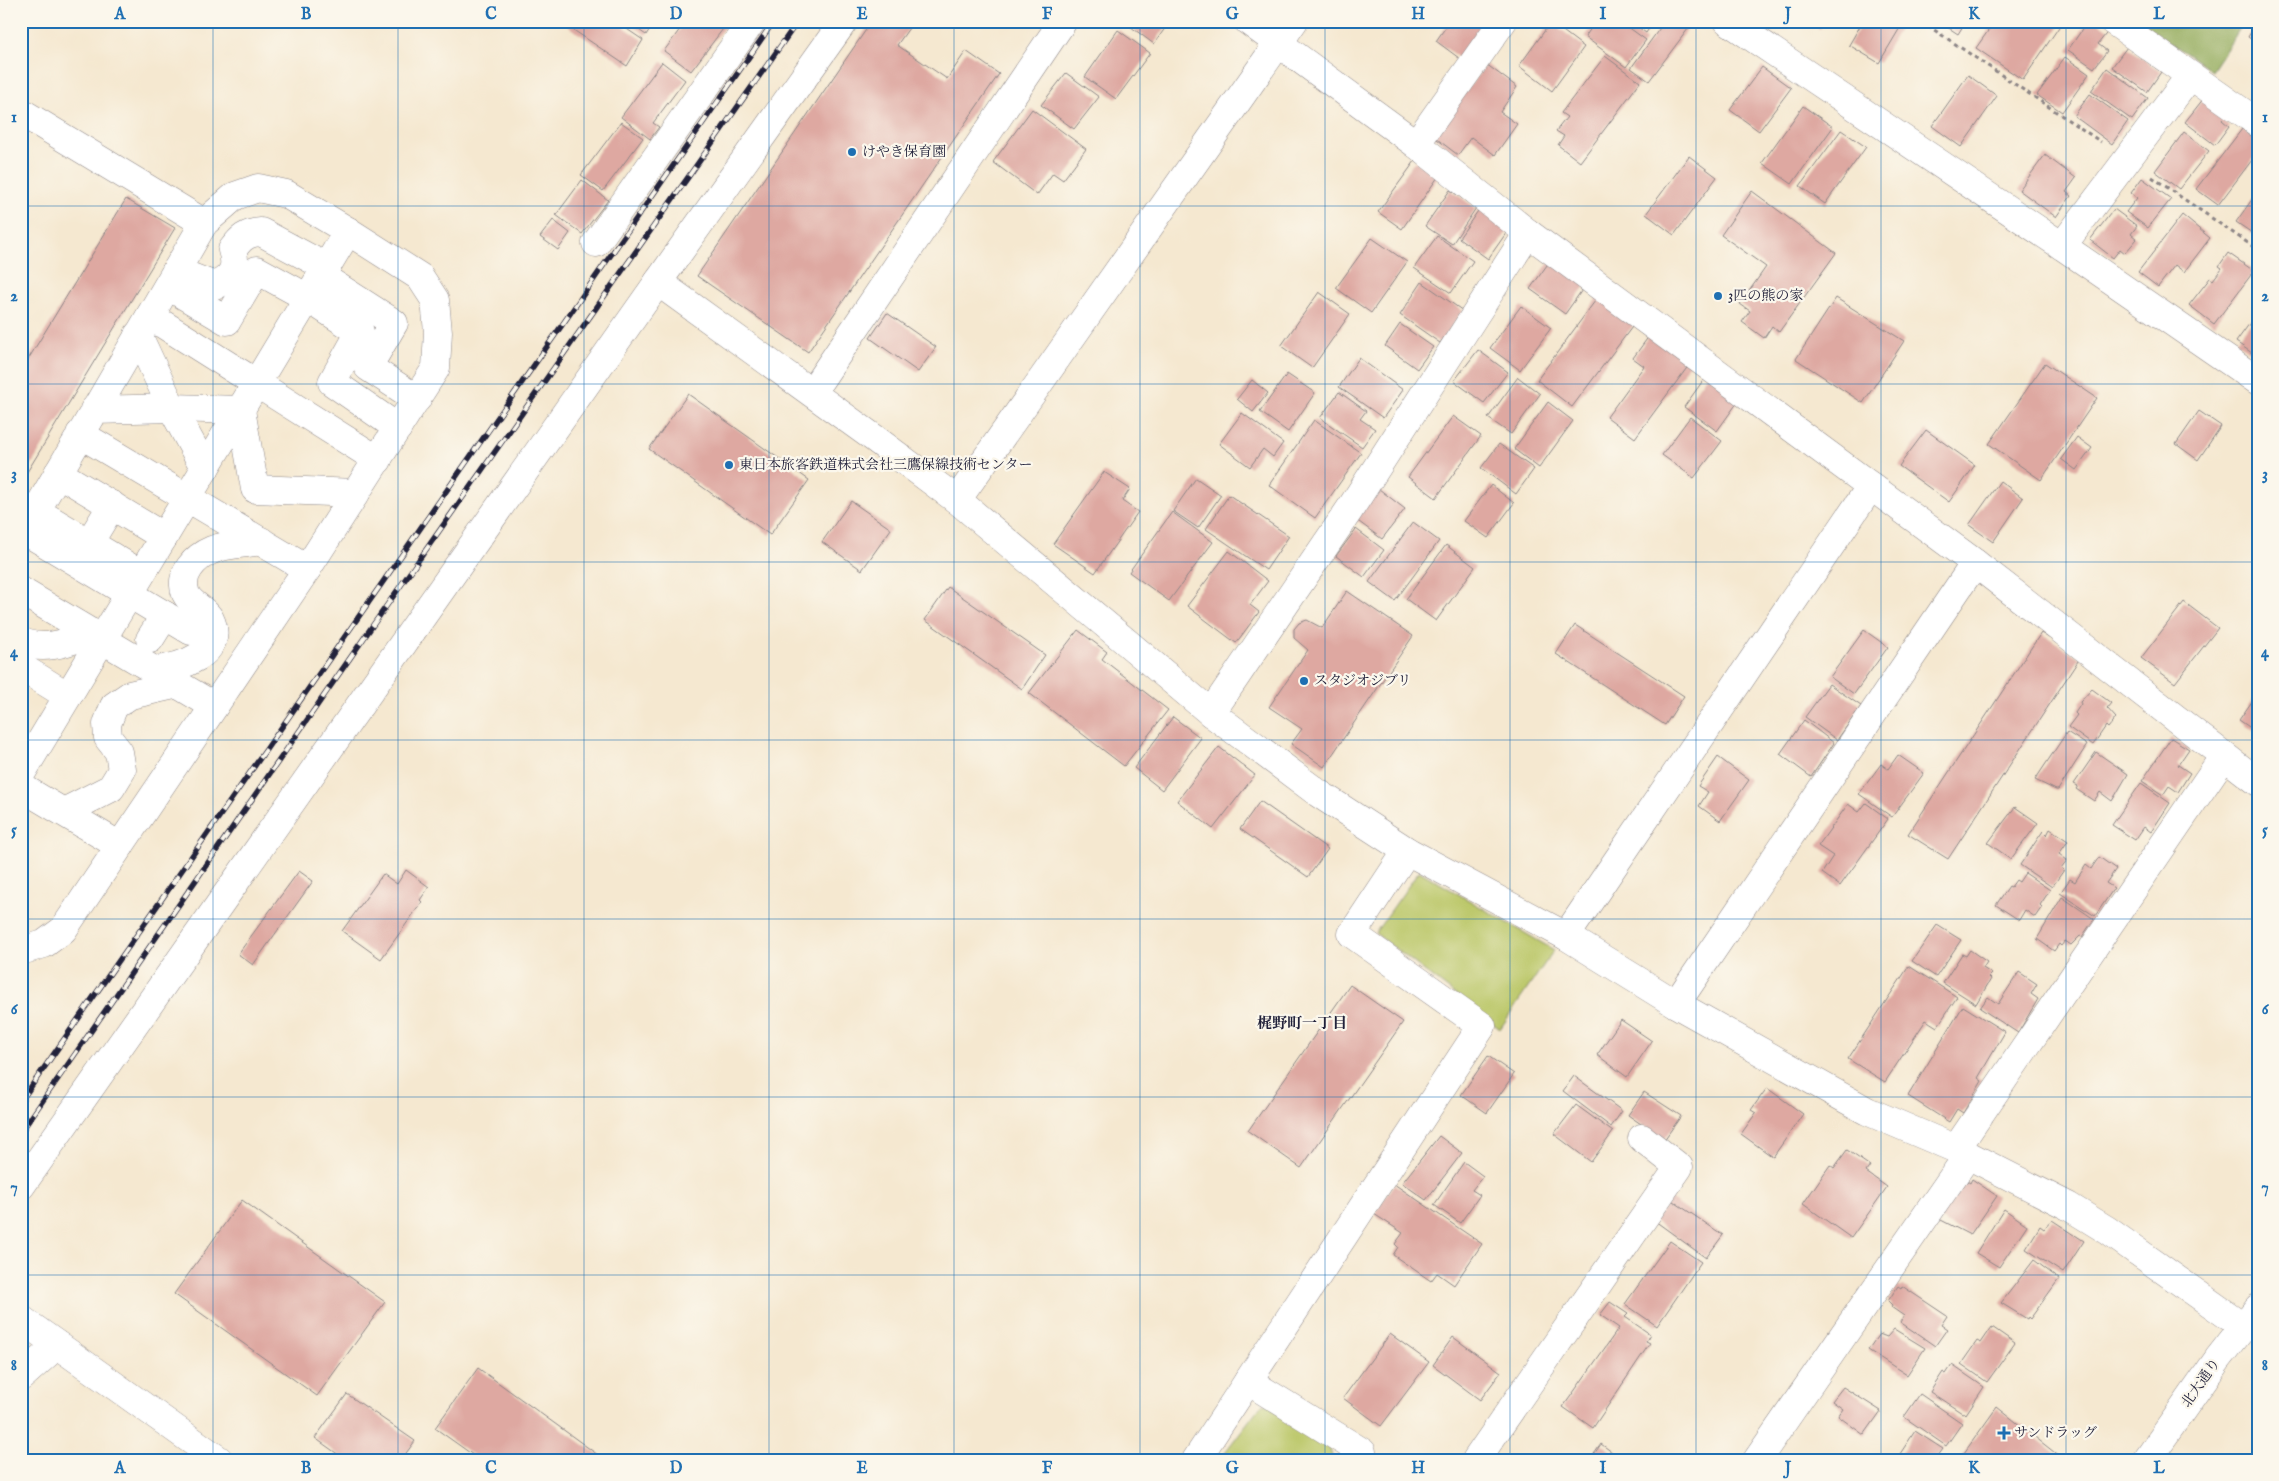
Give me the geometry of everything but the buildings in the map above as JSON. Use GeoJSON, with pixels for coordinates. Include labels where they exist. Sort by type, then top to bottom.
{"type":"FeatureCollection","features":[{"type":"Feature","properties":{"kind":"street"},"geometry":{"type":"LineString","coordinates":[[596,242],[752,21]]}},
{"type":"Feature","properties":{"kind":"street"},"geometry":{"type":"LineString","coordinates":[[21,1186],[844,21]]}},
{"type":"Feature","properties":{"kind":"street"},"geometry":{"type":"LineString","coordinates":[[812,392],[1063,21]]}},
{"type":"Feature","properties":{"kind":"street"},"geometry":{"type":"LineString","coordinates":[[1248,21],[1416,144],[1528,233],[1975,563],[2258,782]]}},
{"type":"Feature","properties":{"kind":"street"},"geometry":{"type":"LineString","coordinates":[[957,500],[1294,21]]}},
{"type":"Feature","properties":{"kind":"street"},"geometry":{"type":"LineString","coordinates":[[1416,144],[1503,21]]}},
{"type":"Feature","properties":{"kind":"street"},"geometry":{"type":"LineString","coordinates":[[1728,21],[2062,246],[2258,381]]}},
{"type":"Feature","properties":{"kind":"street"},"geometry":{"type":"LineString","coordinates":[[2113,21],[2258,122]]}},
{"type":"Feature","properties":{"kind":"street"},"geometry":{"type":"LineString","coordinates":[[2062,246],[2190,76]]}},
{"type":"Feature","properties":{"kind":"street"},"geometry":{"type":"LineString","coordinates":[[21,112],[204,223]]}},
{"type":"Feature","properties":{"kind":"street"},"geometry":{"type":"LineString","coordinates":[[21,951],[44,944],[63,930],[307,568],[417,399],[436,368],[438,332],[435,300],[420,277],[286,194],[258,188],[235,196],[204,223],[26,528]]}},
{"type":"Feature","properties":{"kind":"street"},"geometry":{"type":"LineString","coordinates":[[21,774],[68,696],[98,636],[136,584],[348,231]]}},
{"type":"Feature","properties":{"kind":"street"},"geometry":{"type":"LineString","coordinates":[[172,278],[215,286],[226,281],[234,271],[232,250],[240,238],[250,233],[261,232],[318,281],[360,332],[332,382],[398,428]]}},
{"type":"Feature","properties":{"kind":"street"},"geometry":{"type":"LineString","coordinates":[[1210,713],[1350,509],[1528,233]]}},
{"type":"Feature","properties":{"kind":"street"},"geometry":{"type":"LineString","coordinates":[[172,278],[227,321],[257,270],[318,281],[394,323],[368,367],[417,399]]}},
{"type":"Feature","properties":{"kind":"street"},"geometry":{"type":"LineString","coordinates":[[658,282],[812,392],[957,500],[1210,713],[1318,793],[1408,851],[1566,936],[1676,1004],[1867,1111],[1962,1152],[2076,1210],[2251,1318]]}},
{"type":"Feature","properties":{"kind":"street"},"geometry":{"type":"LineString","coordinates":[[144,326],[256,384],[378,460]]}},
{"type":"Feature","properties":{"kind":"street"},"geometry":{"type":"LineString","coordinates":[[144,326],[172,408],[205,469]]}},
{"type":"Feature","properties":{"kind":"street"},"geometry":{"type":"LineString","coordinates":[[94,410],[172,408],[241,410]]}},
{"type":"Feature","properties":{"kind":"street"},"geometry":{"type":"LineString","coordinates":[[232,524],[255,488],[241,410]]}},
{"type":"Feature","properties":{"kind":"street"},"geometry":{"type":"LineString","coordinates":[[80,434],[307,568]]}},
{"type":"Feature","properties":{"kind":"street"},"geometry":{"type":"LineString","coordinates":[[58,472],[164,537]]}},
{"type":"Feature","properties":{"kind":"street"},"geometry":{"type":"LineString","coordinates":[[1566,936],[1871,486]]}},
{"type":"Feature","properties":{"kind":"street"},"geometry":{"type":"LineString","coordinates":[[255,488],[356,493]]}},
{"type":"Feature","properties":{"kind":"street"},"geometry":{"type":"LineString","coordinates":[[89,543],[112,505]]}},
{"type":"Feature","properties":{"kind":"street"},"geometry":{"type":"LineString","coordinates":[[26,528],[89,543],[136,584],[165,615],[192,631]]}},
{"type":"Feature","properties":{"kind":"street"},"geometry":{"type":"LineString","coordinates":[[26,528],[136,584]]}},
{"type":"Feature","properties":{"kind":"street"},"geometry":{"type":"LineString","coordinates":[[154,670],[171,669],[189,662],[198,658],[210,647],[213,628],[209,617],[193,604],[186,594],[184,578],[192,563],[212,550],[261,541]]}},
{"type":"Feature","properties":{"kind":"street"},"geometry":{"type":"LineString","coordinates":[[1676,1004],[1975,563]]}},
{"type":"Feature","properties":{"kind":"street"},"geometry":{"type":"LineString","coordinates":[[21,591],[214,706]]}},
{"type":"Feature","properties":{"kind":"street"},"geometry":{"type":"LineString","coordinates":[[150,639],[165,615]]}},
{"type":"Feature","properties":{"kind":"street"},"geometry":{"type":"LineString","coordinates":[[21,641],[32,646],[53,645],[98,636]]}},
{"type":"Feature","properties":{"kind":"street"},"geometry":{"type":"LineString","coordinates":[[21,667],[68,696]]}},
{"type":"Feature","properties":{"kind":"street"},"geometry":{"type":"LineString","coordinates":[[64,812],[111,788],[122,770],[118,752],[108,738],[107,724],[114,706],[130,695],[178,684]]}},
{"type":"Feature","properties":{"kind":"street"},"geometry":{"type":"LineString","coordinates":[[1757,1460],[2224,756]]}},
{"type":"Feature","properties":{"kind":"street"},"geometry":{"type":"LineString","coordinates":[[21,787],[120,846]]}},
{"type":"Feature","properties":{"kind":"street"},"geometry":{"type":"LineString","coordinates":[[1196,1460],[1482,1026],[1352,934],[1408,851]]}},
{"type":"Feature","properties":{"kind":"street"},"geometry":{"type":"LineString","coordinates":[[1476,1460],[1679,1167],[1642,1138]]}},
{"type":"Feature","properties":{"kind":"street","name":"北大通り"},"geometry":{"type":"LineString","coordinates":[[2147,1460],[2218,1359],[2251,1318]]}},
{"type":"Feature","properties":{"kind":"street"},"geometry":{"type":"LineString","coordinates":[[21,1319],[219,1460]]}},
{"type":"Feature","properties":{"kind":"street"},"geometry":{"type":"LineString","coordinates":[[21,1377],[57,1345]]}},
{"type":"Feature","properties":{"kind":"street"},"geometry":{"type":"LineString","coordinates":[[1248,1381],[1362,1452],[1357,1460]]}},
{"type":"Feature","properties":{"kind":"path"},"geometry":{"type":"LineString","coordinates":[[1921,21],[2258,250]]}},
{"type":"Feature","properties":{"kind":"green space"},"geometry":{"type":"Polygon","coordinates":[[[2139,21],[2245,21],[2212,71],[2139,21]]]}},
{"type":"Feature","properties":{"kind":"green space"},"geometry":{"type":"Polygon","coordinates":[[[1419,871],[1554,950],[1500,1029],[1375,933],[1419,871]]]}},
{"type":"Feature","properties":{"kind":"green space"},"geometry":{"type":"Polygon","coordinates":[[[1267,1404],[1330,1449],[1333,1460],[1219,1460],[1261,1405],[1267,1404]]]}},
{"type":"Feature","properties":{"kind":"railway"},"geometry":{"type":"LineString","coordinates":[[21,1101],[774,21]]}},
{"type":"Feature","properties":{"kind":"railway"},"geometry":{"type":"LineString","coordinates":[[21,1132],[373,625],[798,21]]}},
{"type":"Feature","properties":{"kind":"place","name":"けやき保育園"},"geometry":{"type":"Point","coordinates":[852,152]}},
{"type":"Feature","properties":{"kind":"place","name":"3匹の熊の家"},"geometry":{"type":"Point","coordinates":[1718,296]}},
{"type":"Feature","properties":{"kind":"place","name":"東日本旅客鉄道株式会社三鷹保線技術センター"},"geometry":{"type":"Point","coordinates":[729,465]}},
{"type":"Feature","properties":{"kind":"place","name":"スタジオジブリ"},"geometry":{"type":"Point","coordinates":[1304,681]}},
{"type":"Feature","properties":{"kind":"place","name":"サンドラッグ"},"geometry":{"type":"Point","coordinates":[2004,1433]}},
{"type":"Feature","properties":{"kind":"district","name":"梶野町一丁目"},"geometry":{"type":"Point","coordinates":[1302,1023]}}]}
